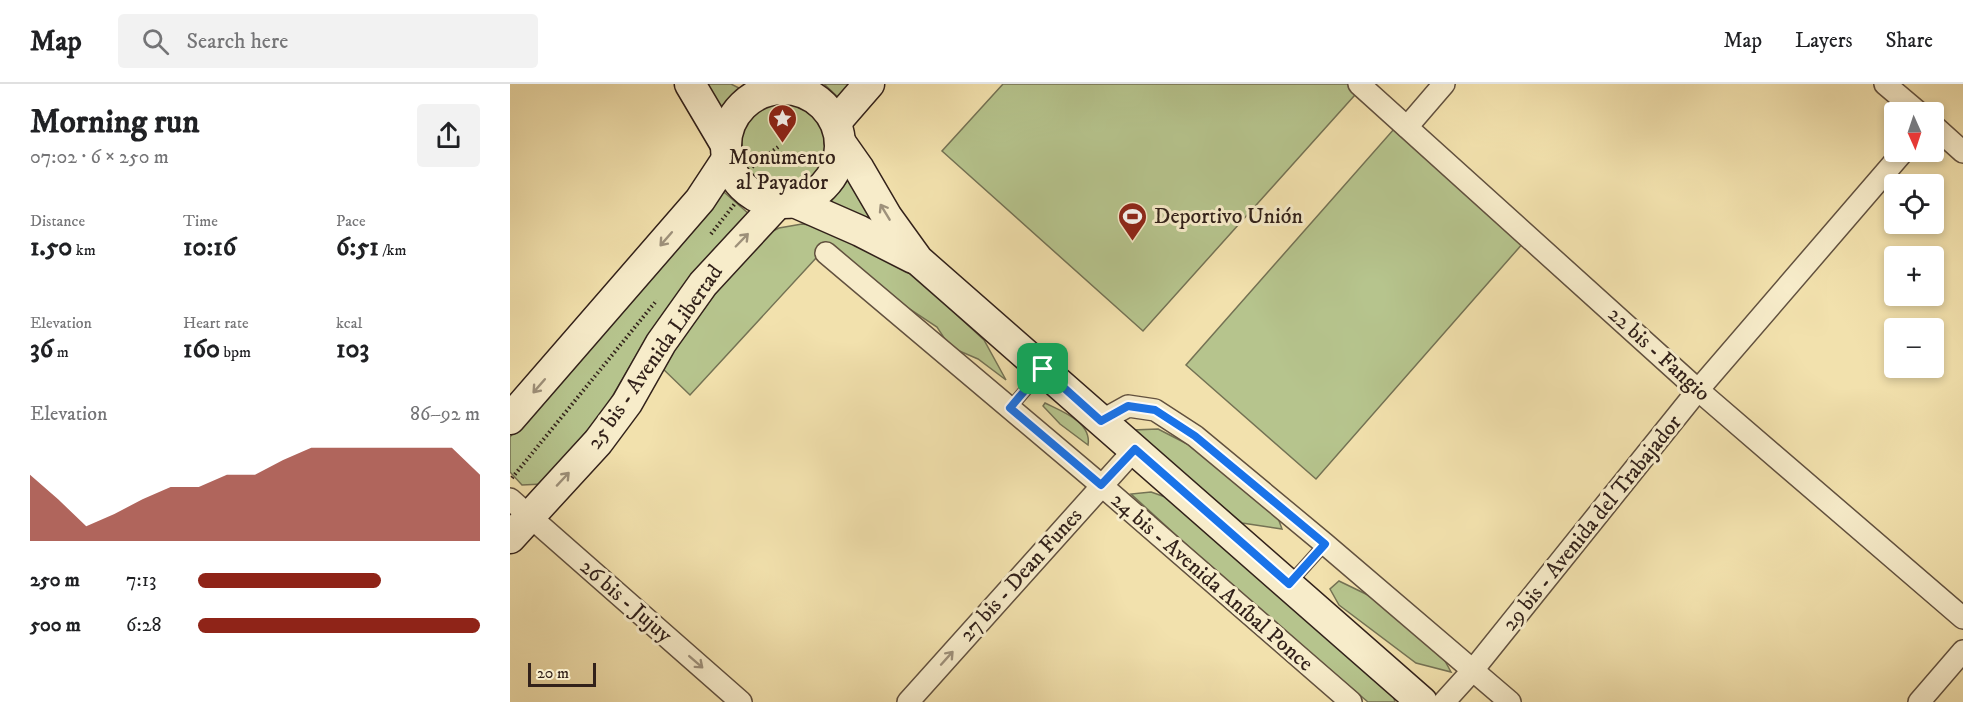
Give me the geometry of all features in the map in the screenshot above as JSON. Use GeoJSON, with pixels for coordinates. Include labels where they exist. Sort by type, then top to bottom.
{"type":"FeatureCollection","features":[{"type":"Feature","properties":{"kind":"main road"},"geometry":{"type":"LineString","coordinates":[[690,84],[730,161],[749,192],[763,199],[786,202],[860,231],[918,260]]}},
{"type":"Feature","properties":{"kind":"main road"},"geometry":{"type":"LineString","coordinates":[[786,202],[809,197],[823,187],[833,174],[839,158],[838,132],[869,84]]}},
{"type":"Feature","properties":{"kind":"main road"},"geometry":{"type":"LineString","coordinates":[[510,419],[700,200],[730,161],[729,128],[736,112],[748,100],[764,92],[788,87],[818,100],[828,110],[838,132],[887,217],[918,260],[1422,702]]}},
{"type":"Feature","properties":{"kind":"main road","name":"25 bis - Avenida Libertad"},"geometry":{"type":"LineString","coordinates":[[516,518],[598,442],[627,403],[661,343],[703,284],[786,202]]}},
{"type":"Feature","properties":{"kind":"street","name":"22 bis - Fangio"},"geometry":{"type":"LineString","coordinates":[[1359,84],[1698,390],[1963,618]]}},
{"type":"Feature","properties":{"kind":"street"},"geometry":{"type":"LineString","coordinates":[[1407,127],[1444,84]]}},
{"type":"Feature","properties":{"kind":"street"},"geometry":{"type":"LineString","coordinates":[[1885,84],[1906,102]]}},
{"type":"Feature","properties":{"kind":"street"},"geometry":{"type":"LineString","coordinates":[[1944,135],[1963,152]]}},
{"type":"Feature","properties":{"kind":"street","name":"29 bis - Avenida del Trabajador"},"geometry":{"type":"LineString","coordinates":[[1444,702],[1473,670],[1698,390],[1894,162]]}},
{"type":"Feature","properties":{"kind":"street","name":"24 bis - Avenida Aníbal Ponce"},"geometry":{"type":"LineString","coordinates":[[826,253],[1101,485],[1351,702]]}},
{"type":"Feature","properties":{"kind":"street"},"geometry":{"type":"LineString","coordinates":[[1101,421],[1128,406],[1155,410],[1195,436],[1509,702]]}},
{"type":"Feature","properties":{"kind":"street","name":"27 bis - Dean Funes"},"geometry":{"type":"LineString","coordinates":[[908,702],[1135,449]]}},
{"type":"Feature","properties":{"kind":"street","name":"26 bis - Jujuy"},"geometry":{"type":"LineString","coordinates":[[516,518],[741,702]]}},
{"type":"Feature","properties":{"kind":"street"},"geometry":{"type":"LineString","coordinates":[[1919,702],[1963,651]]}},
{"type":"Feature","properties":{"kind":"lane"},"geometry":{"type":"LineString","coordinates":[[1010,408],[1043,369]]}},
{"type":"Feature","properties":{"kind":"lane"},"geometry":{"type":"LineString","coordinates":[[1289,584],[1325,544]]}},
{"type":"Feature","properties":{"kind":"path"},"geometry":{"type":"LineString","coordinates":[[708,238],[736,201],[730,161],[778,147]]}},
{"type":"Feature","properties":{"kind":"path"},"geometry":{"type":"LineString","coordinates":[[510,480],[663,293]]}},
{"type":"Feature","properties":{"kind":"green space"},"geometry":{"type":"Polygon","coordinates":[[[699,84],[731,84],[739,88],[719,112],[699,84]]]}},
{"type":"Feature","properties":{"kind":"green space"},"geometry":{"type":"Polygon","coordinates":[[[824,84],[848,84],[841,100],[824,84]]]}},
{"type":"Feature","properties":{"kind":"green space","name":"Deportivo Unión"},"geometry":{"type":"Polygon","coordinates":[[[1003,84],[1361,84],[1363,86],[1143,331],[942,151],[1003,84]]]}},
{"type":"Feature","properties":{"kind":"green space"},"geometry":{"type":"Polygon","coordinates":[[[775,101],[793,101],[809,108],[822,121],[829,137],[829,155],[822,171],[809,184],[793,191],[775,191],[759,184],[746,171],[739,155],[739,137],[746,121],[759,108],[775,101]]]}},
{"type":"Feature","properties":{"kind":"green space"},"geometry":{"type":"Polygon","coordinates":[[[1394,129],[1524,242],[1316,479],[1186,365],[1394,129]]]}},
{"type":"Feature","properties":{"kind":"green space"},"geometry":{"type":"Polygon","coordinates":[[[851,176],[895,241],[825,209],[851,176]]]}},
{"type":"Feature","properties":{"kind":"green space"},"geometry":{"type":"Polygon","coordinates":[[[724,192],[749,214],[694,275],[647,337],[605,409],[543,484],[522,485],[510,472],[510,437],[724,192]]]}},
{"type":"Feature","properties":{"kind":"green space"},"geometry":{"type":"Polygon","coordinates":[[[802,224],[826,227],[903,265],[984,340],[1006,380],[978,359],[950,347],[937,327],[908,308],[845,256],[817,257],[690,395],[661,367],[735,267],[761,237],[779,228],[802,224]]]}},
{"type":"Feature","properties":{"kind":"green space"},"geometry":{"type":"Polygon","coordinates":[[[1045,403],[1074,418],[1085,430],[1088,445],[1060,424],[1043,406],[1045,403]]]}},
{"type":"Feature","properties":{"kind":"green space"},"geometry":{"type":"Polygon","coordinates":[[[1158,429],[1197,449],[1278,518],[1282,529],[1242,523],[1133,430],[1158,429]]]}},
{"type":"Feature","properties":{"kind":"green space"},"geometry":{"type":"Polygon","coordinates":[[[1151,492],[1171,499],[1390,685],[1395,702],[1368,702],[1225,580],[1131,494],[1151,492]]]}},
{"type":"Feature","properties":{"kind":"green space"},"geometry":{"type":"Polygon","coordinates":[[[1339,581],[1372,597],[1445,661],[1451,672],[1416,663],[1339,605],[1330,589],[1339,581]]]}},
{"type":"Feature","properties":{"kind":"place","name":"Monumento al Payador"},"geometry":{"type":"Point","coordinates":[782,144]}},
{"type":"Feature","properties":{"kind":"place","name":"Deportivo Unión"},"geometry":{"type":"Point","coordinates":[1133,242]}},
{"type":"Feature","properties":{"kind":"route"},"geometry":{"type":"LineString","coordinates":[[1043,369],[1101,421],[1128,406],[1155,410],[1195,436],[1325,544],[1289,584],[1135,449],[1101,485],[1010,408],[1043,369]]}}]}
